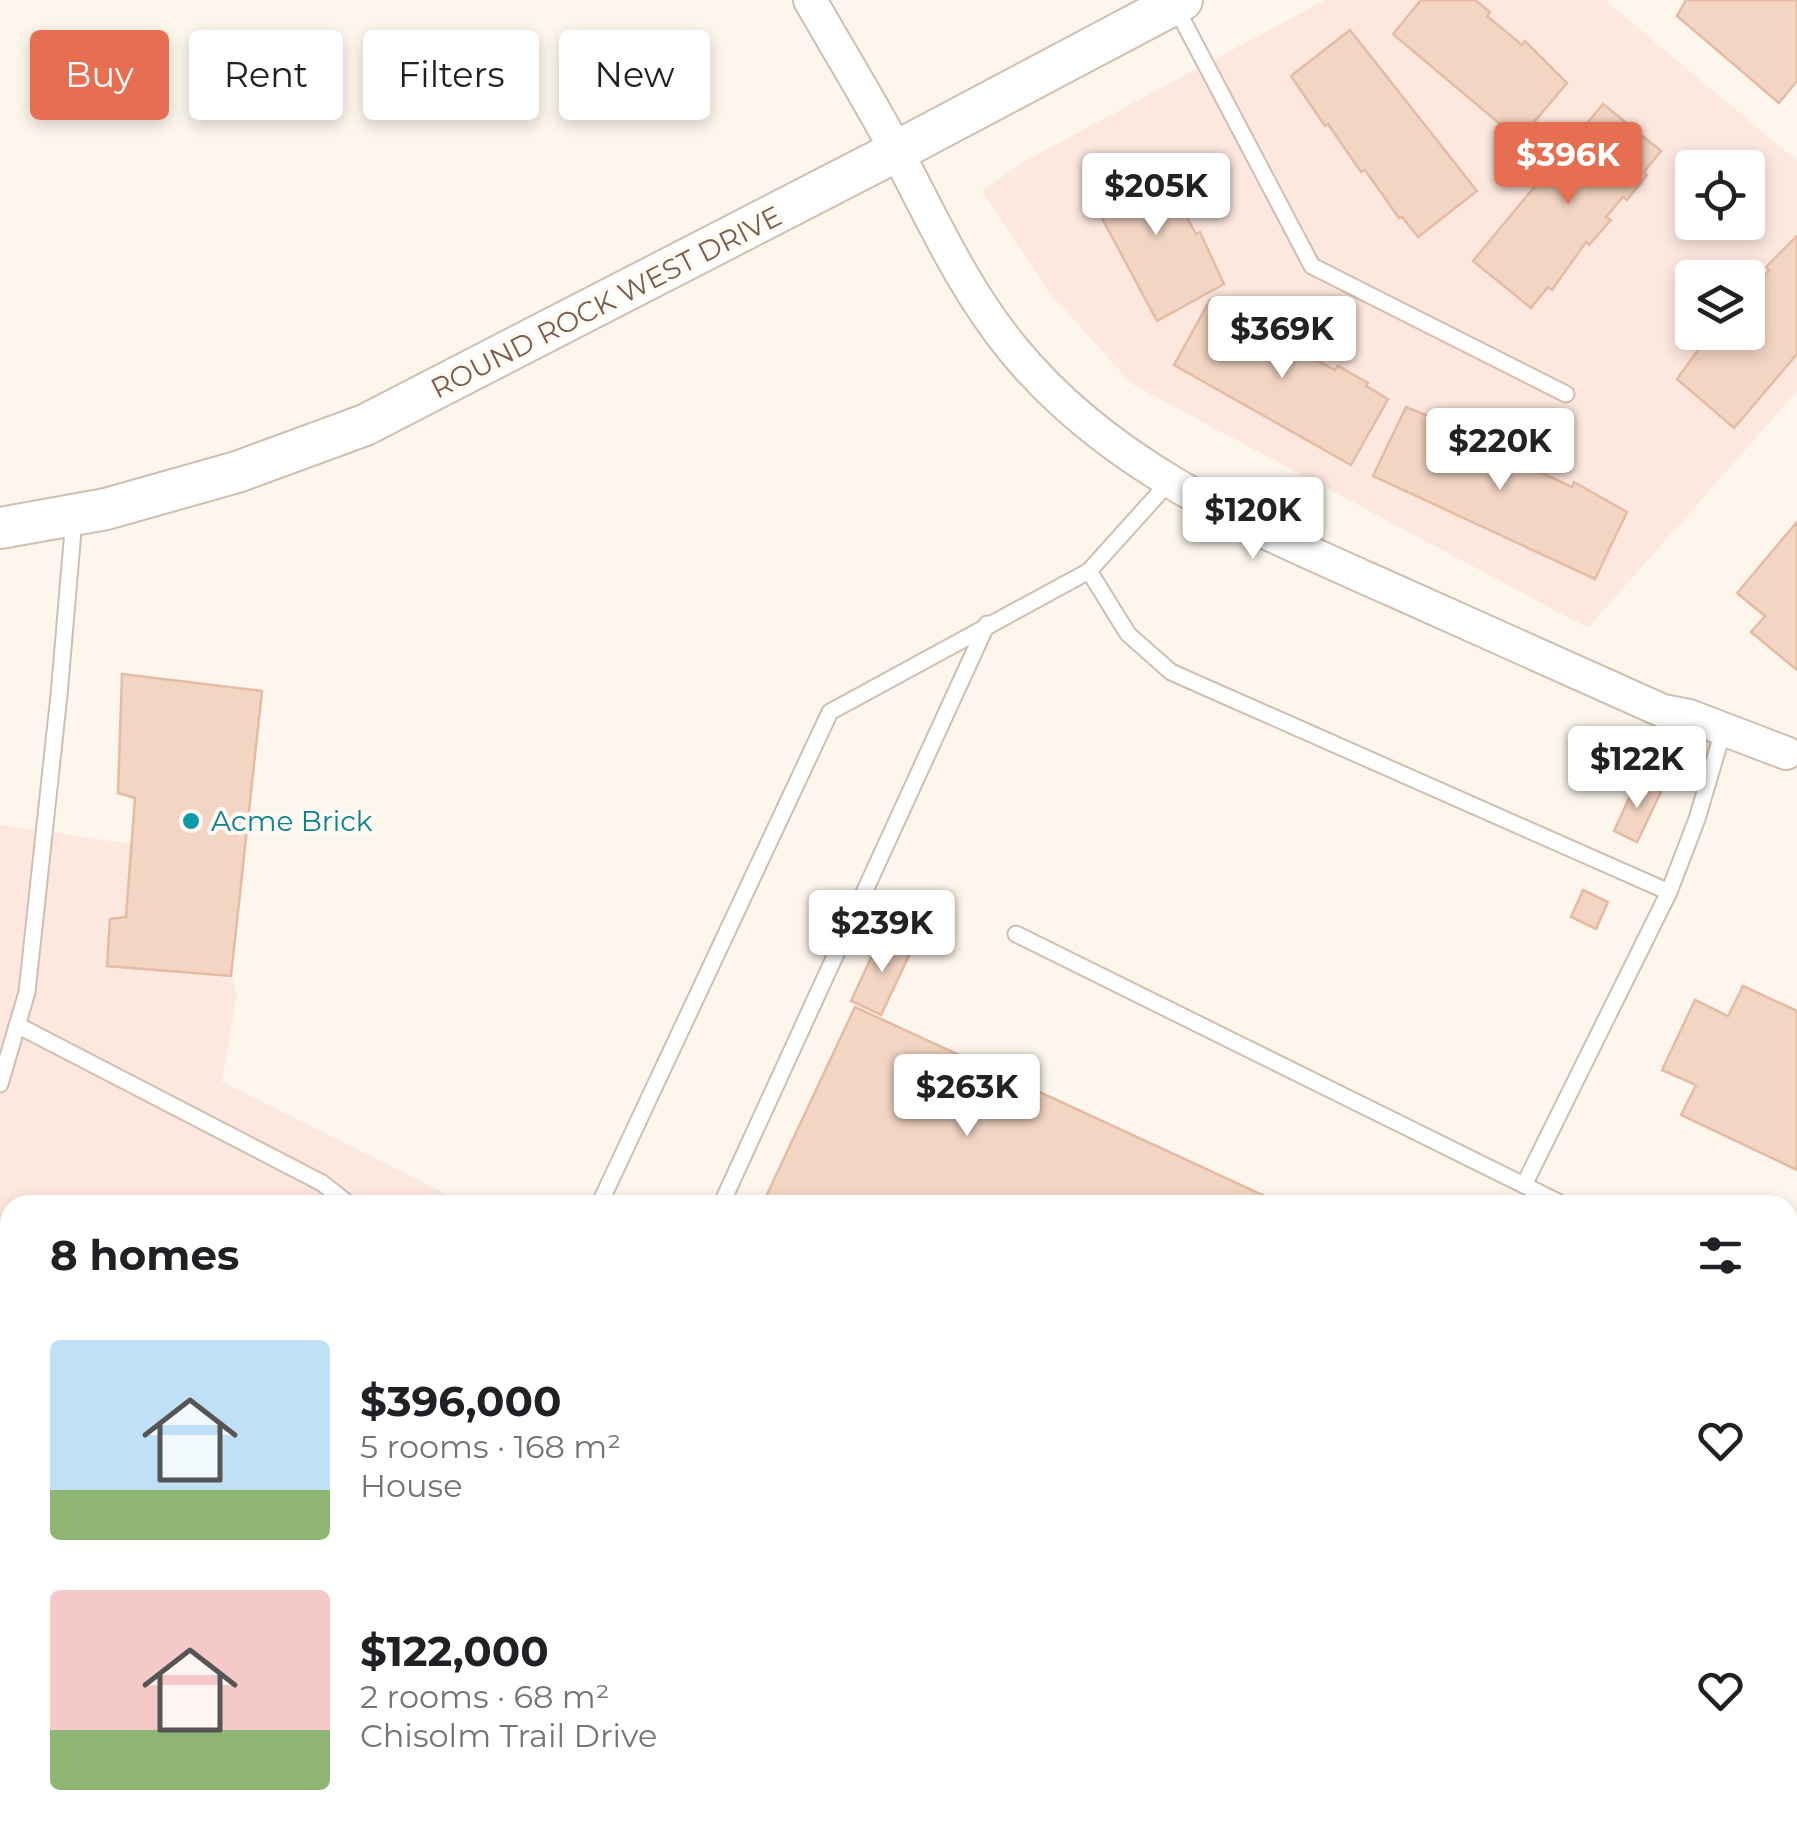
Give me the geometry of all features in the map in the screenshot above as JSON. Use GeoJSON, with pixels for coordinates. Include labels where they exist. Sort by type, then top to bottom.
{"type":"FeatureCollection","features":[{"type":"Feature","properties":{"kind":"street"},"geometry":{"type":"LineString","coordinates":[[810,0],[976,300],[1012,348],[1084,420],[1141,463],[1231,518],[1663,711],[1689,716],[1786,753]]}},
{"type":"Feature","properties":{"kind":"street","name":"ROUND ROCK WEST DRIVE"},"geometry":{"type":"LineString","coordinates":[[0,528],[74,515],[236,472],[364,425],[896,152],[1178,2]]}},
{"type":"Feature","properties":{"kind":"lane"},"geometry":{"type":"LineString","coordinates":[[1178,2],[1312,266],[1566,394]]}},
{"type":"Feature","properties":{"kind":"lane"},"geometry":{"type":"LineString","coordinates":[[604,1195],[830,712],[1090,571],[1170,480]]}},
{"type":"Feature","properties":{"kind":"lane"},"geometry":{"type":"LineString","coordinates":[[0,1084],[27,992],[74,515]]}},
{"type":"Feature","properties":{"kind":"lane"},"geometry":{"type":"LineString","coordinates":[[1090,571],[1128,634],[1171,672],[1669,892]]}},
{"type":"Feature","properties":{"kind":"lane"},"geometry":{"type":"LineString","coordinates":[[726,1195],[988,624]]}},
{"type":"Feature","properties":{"kind":"lane"},"geometry":{"type":"LineString","coordinates":[[1524,1185],[1669,892],[1697,819],[1723,730]]}},
{"type":"Feature","properties":{"kind":"lane"},"geometry":{"type":"LineString","coordinates":[[1016,934],[1544,1195]]}},
{"type":"Feature","properties":{"kind":"lane"},"geometry":{"type":"LineString","coordinates":[[17,1025],[322,1182],[338,1195]]}},
{"type":"Feature","properties":{"kind":"shaded area"},"geometry":{"type":"Polygon","coordinates":[[[1325,0],[1605,0],[1797,161],[1797,391],[1588,628],[1132,384],[1048,291],[982,191],[1025,161],[1325,0]]]}},
{"type":"Feature","properties":{"kind":"shaded area"},"geometry":{"type":"Polygon","coordinates":[[[0,825],[132,844],[126,917],[110,920],[107,966],[231,976],[237,995],[222,1082],[448,1195],[0,1195],[0,825]]]}},
{"type":"Feature","properties":{"kind":"building"},"geometry":{"type":"Polygon","coordinates":[[[1421,0],[1475,0],[1490,12],[1487,16],[1522,45],[1525,41],[1567,83],[1519,140],[1393,34],[1421,0]]]}},
{"type":"Feature","properties":{"kind":"building"},"geometry":{"type":"Polygon","coordinates":[[[1686,0],[1797,0],[1797,81],[1779,103],[1677,16],[1686,0]]]}},
{"type":"Feature","properties":{"kind":"building"},"geometry":{"type":"Polygon","coordinates":[[[1350,30],[1477,191],[1418,237],[1399,218],[1365,170],[1361,172],[1291,76],[1350,30]]]}},
{"type":"Feature","properties":{"kind":"building"},"geometry":{"type":"Polygon","coordinates":[[[1603,104],[1661,151],[1627,200],[1623,197],[1606,217],[1611,220],[1589,245],[1586,242],[1552,290],[1548,287],[1531,308],[1473,261],[1603,104]]]}},
{"type":"Feature","properties":{"kind":"building"},"geometry":{"type":"Polygon","coordinates":[[[1155,155],[1177,189],[1173,191],[1196,234],[1200,232],[1224,284],[1157,321],[1088,192],[1155,155]]]}},
{"type":"Feature","properties":{"kind":"building"},"geometry":{"type":"Polygon","coordinates":[[[1797,236],[1797,354],[1734,428],[1677,379],[1698,350],[1765,350],[1765,275],[1769,270],[1766,267],[1797,236]]]}},
{"type":"Feature","properties":{"kind":"building"},"geometry":{"type":"Polygon","coordinates":[[[1210,300],[1233,313],[1235,308],[1284,341],[1286,337],[1315,354],[1312,358],[1335,370],[1338,366],[1388,399],[1351,465],[1174,365],[1210,300]]]}},
{"type":"Feature","properties":{"kind":"building"},"geometry":{"type":"Polygon","coordinates":[[[1406,407],[1462,430],[1460,434],[1501,454],[1503,449],[1533,463],[1531,468],[1572,487],[1574,482],[1627,512],[1595,579],[1373,476],[1406,407]]]}},
{"type":"Feature","properties":{"kind":"building"},"geometry":{"type":"Polygon","coordinates":[[[1797,522],[1797,670],[1751,632],[1765,616],[1737,593],[1797,522]]]}},
{"type":"Feature","properties":{"kind":"building","name":"Acme Brick"},"geometry":{"type":"Polygon","coordinates":[[[122,674],[262,691],[231,976],[107,966],[110,919],[126,917],[135,798],[118,793],[122,674]]]}},
{"type":"Feature","properties":{"kind":"building"},"geometry":{"type":"Polygon","coordinates":[[[1637,781],[1661,792],[1637,842],[1614,831],[1637,781]]]}},
{"type":"Feature","properties":{"kind":"building"},"geometry":{"type":"Polygon","coordinates":[[[1583,890],[1608,902],[1596,929],[1571,917],[1583,890]]]}},
{"type":"Feature","properties":{"kind":"building"},"geometry":{"type":"Polygon","coordinates":[[[882,934],[912,949],[881,1015],[851,1001],[882,934]]]}},
{"type":"Feature","properties":{"kind":"building"},"geometry":{"type":"Polygon","coordinates":[[[1743,986],[1797,1011],[1797,1170],[1681,1115],[1696,1085],[1662,1070],[1695,1000],[1728,1016],[1743,986]]]}},
{"type":"Feature","properties":{"kind":"building"},"geometry":{"type":"Polygon","coordinates":[[[855,1007],[1263,1195],[767,1195],[855,1007]]]}},
{"type":"Feature","properties":{"kind":"place","name":"Acme Brick"},"geometry":{"type":"Point","coordinates":[191,821]}}]}
